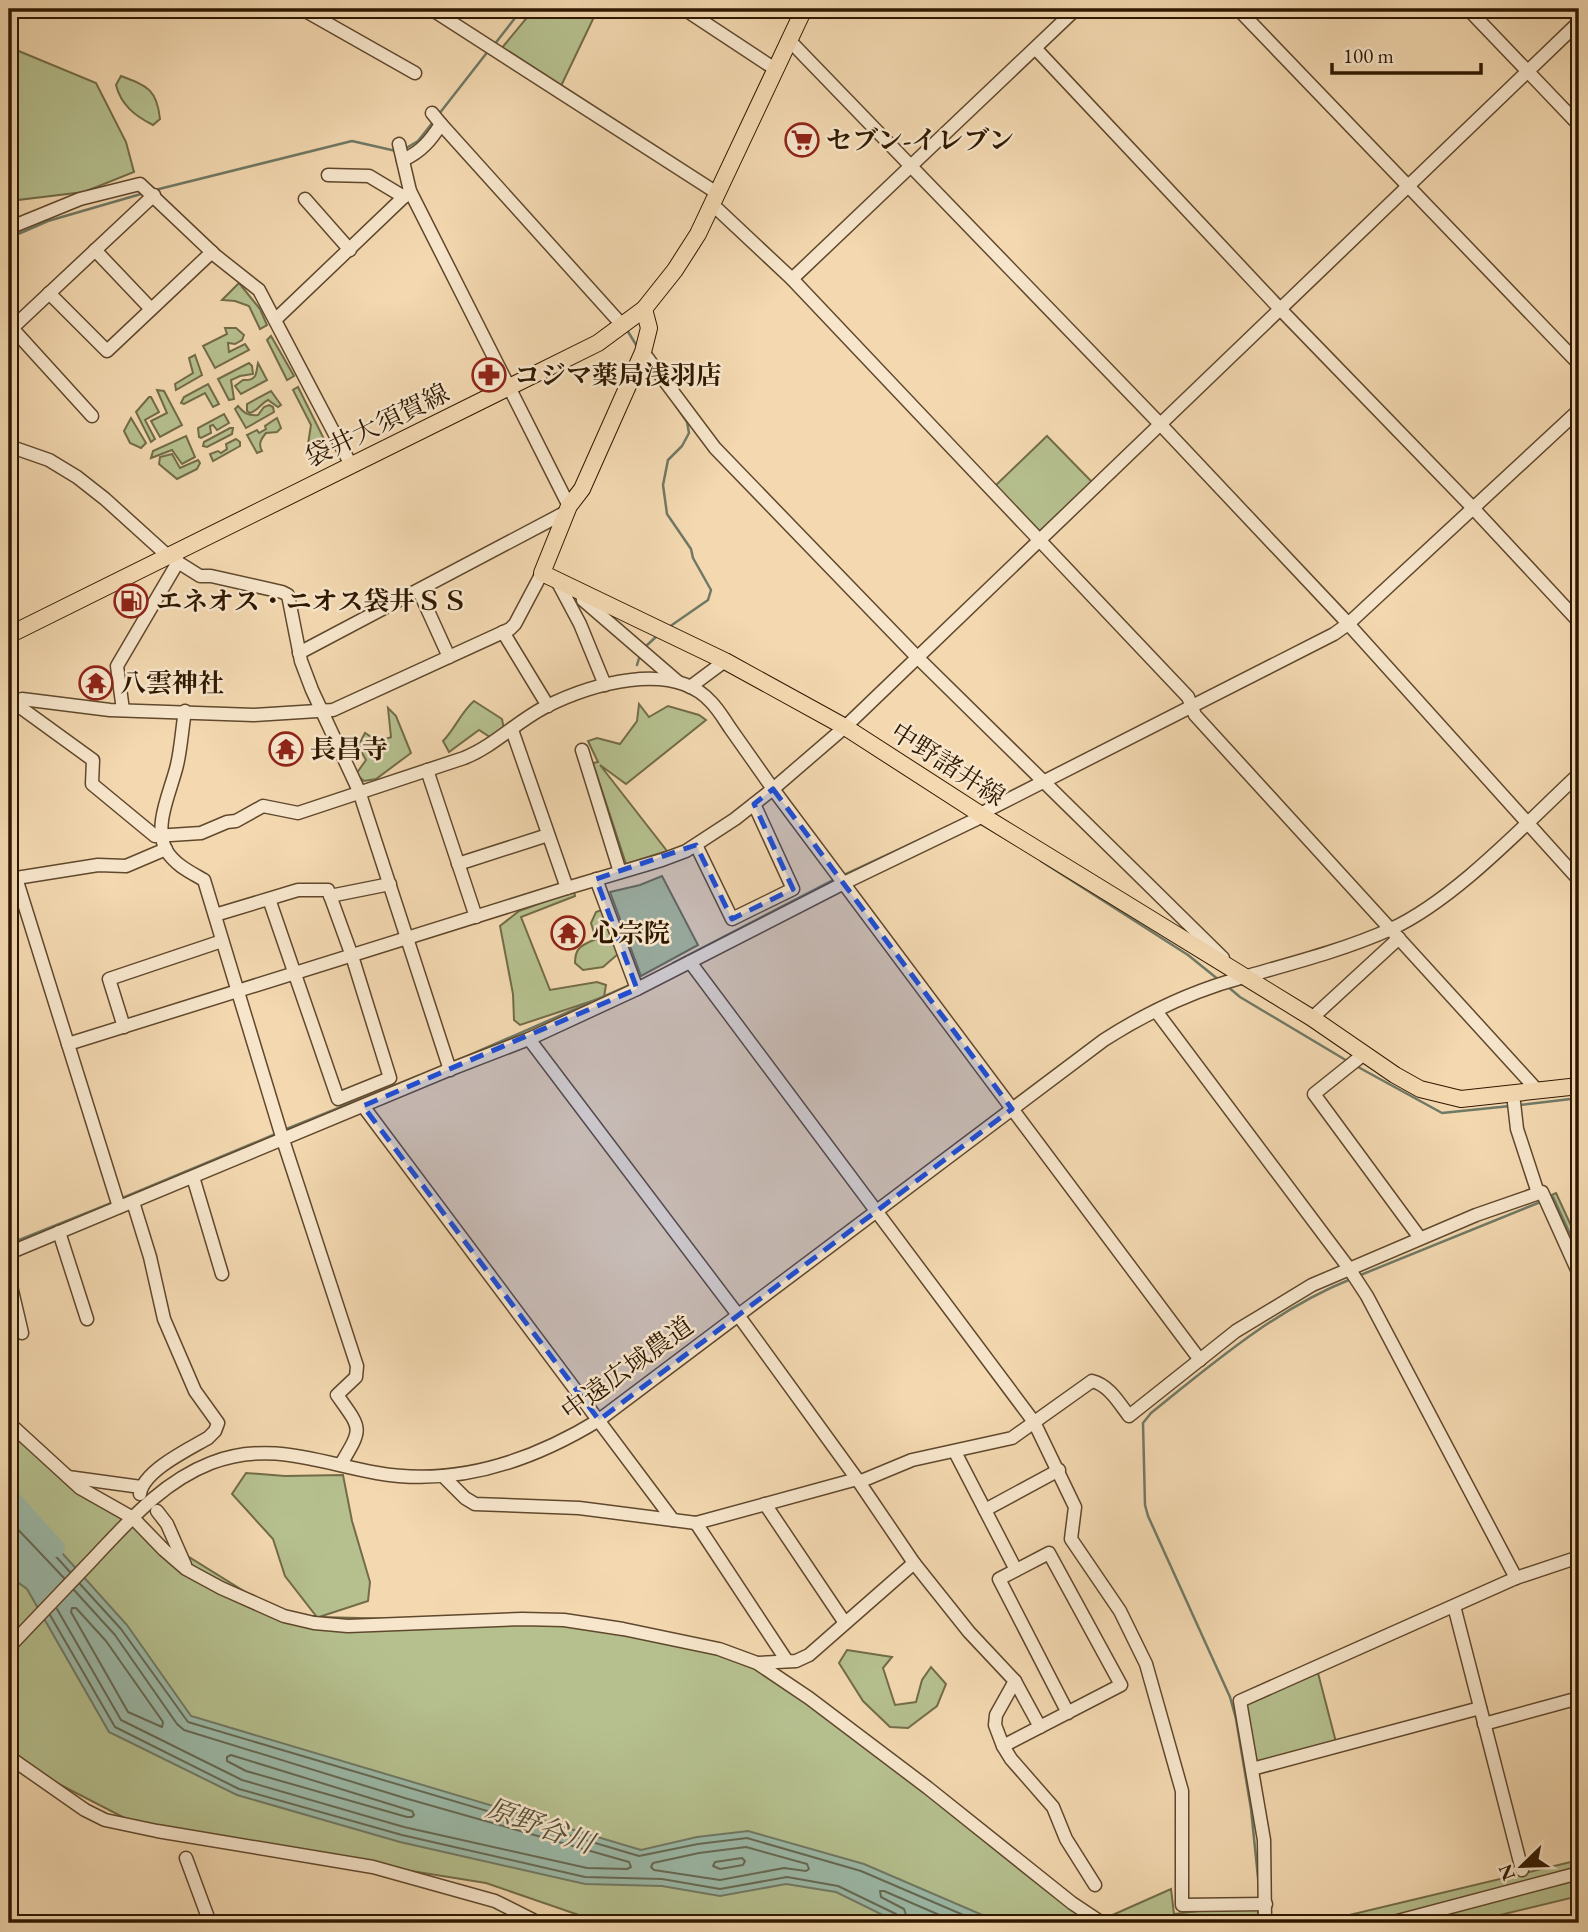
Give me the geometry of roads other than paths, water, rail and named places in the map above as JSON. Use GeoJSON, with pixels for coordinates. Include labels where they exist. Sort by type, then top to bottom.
{"type":"FeatureCollection","features":[{"type":"Feature","properties":{"kind":"main road","name":"袋井大須賀線"},"geometry":{"type":"LineString","coordinates":[[9,635],[173,559],[351,465],[598,344],[623,326],[644,309],[675,270],[698,234],[804,9]]}},
{"type":"Feature","properties":{"kind":"main road"},"geometry":{"type":"LineString","coordinates":[[549,576],[568,509],[582,489],[643,352],[649,328],[644,309]]}},
{"type":"Feature","properties":{"kind":"main road","name":"中野諸井線"},"geometry":{"type":"LineString","coordinates":[[549,576],[725,661],[845,727],[981,815],[1312,1018],[1420,1089],[1461,1099],[1579,1086]]}},
{"type":"Feature","properties":{"kind":"street"},"geometry":{"type":"LineString","coordinates":[[302,9],[415,73]]}},
{"type":"Feature","properties":{"kind":"street"},"geometry":{"type":"LineString","coordinates":[[430,9],[715,199],[1190,701],[1195,715],[1538,1091]]}},
{"type":"Feature","properties":{"kind":"street"},"geometry":{"type":"LineString","coordinates":[[684,9],[775,69]]}},
{"type":"Feature","properties":{"kind":"street"},"geometry":{"type":"LineString","coordinates":[[792,279],[1076,9]]}},
{"type":"Feature","properties":{"kind":"street"},"geometry":{"type":"LineString","coordinates":[[1238,9],[1579,364]]}},
{"type":"Feature","properties":{"kind":"street"},"geometry":{"type":"LineString","coordinates":[[1468,9],[1579,125]]}},
{"type":"Feature","properties":{"kind":"street"},"geometry":{"type":"LineString","coordinates":[[68,1044],[662,860],[696,845],[773,789],[845,727],[1579,22]]}},
{"type":"Feature","properties":{"kind":"street"},"geometry":{"type":"LineString","coordinates":[[789,40],[1161,425],[1345,620],[1579,880]]}},
{"type":"Feature","properties":{"kind":"street"},"geometry":{"type":"LineString","coordinates":[[1036,49],[1579,622]]}},
{"type":"Feature","properties":{"kind":"street"},"geometry":{"type":"LineString","coordinates":[[432,113],[623,326]]}},
{"type":"Feature","properties":{"kind":"street"},"geometry":{"type":"LineString","coordinates":[[403,160],[422,149],[441,124]]}},
{"type":"Feature","properties":{"kind":"street"},"geometry":{"type":"LineString","coordinates":[[299,653],[419,592],[568,509],[509,387],[407,194],[399,144]]}},
{"type":"Feature","properties":{"kind":"street"},"geometry":{"type":"LineString","coordinates":[[328,175],[369,176],[407,194]]}},
{"type":"Feature","properties":{"kind":"street"},"geometry":{"type":"LineString","coordinates":[[9,228],[80,199],[140,184],[212,251],[260,290],[351,465]]}},
{"type":"Feature","properties":{"kind":"street"},"geometry":{"type":"LineString","coordinates":[[275,319],[407,194]]}},
{"type":"Feature","properties":{"kind":"street"},"geometry":{"type":"LineString","coordinates":[[92,416],[10,329],[154,195]]}},
{"type":"Feature","properties":{"kind":"street"},"geometry":{"type":"LineString","coordinates":[[304,199],[350,250]]}},
{"type":"Feature","properties":{"kind":"street"},"geometry":{"type":"LineString","coordinates":[[95,250],[151,309]]}},
{"type":"Feature","properties":{"kind":"street"},"geometry":{"type":"LineString","coordinates":[[49,293],[107,351],[212,251]]}},
{"type":"Feature","properties":{"kind":"street"},"geometry":{"type":"LineString","coordinates":[[643,352],[715,448],[917,657],[1242,977]]}},
{"type":"Feature","properties":{"kind":"street"},"geometry":{"type":"LineString","coordinates":[[9,1253],[529,1039],[637,989],[981,815],[1190,701],[1334,634],[1345,620],[1473,508],[1579,410]]}},
{"type":"Feature","properties":{"kind":"street"},"geometry":{"type":"LineString","coordinates":[[9,446],[49,460],[77,477],[173,559],[200,576],[211,576],[288,595],[299,653],[359,791],[450,1070]]}},
{"type":"Feature","properties":{"kind":"street"},"geometry":{"type":"LineString","coordinates":[[122,710],[117,666],[173,559]]}},
{"type":"Feature","properties":{"kind":"street"},"geometry":{"type":"LineString","coordinates":[[10,699],[122,710],[254,715],[333,710],[503,632],[515,624],[549,576],[580,624],[605,685]]}},
{"type":"Feature","properties":{"kind":"street"},"geometry":{"type":"LineString","coordinates":[[582,591],[583,600],[685,686],[711,701],[773,789],[1200,1360]]}},
{"type":"Feature","properties":{"kind":"street"},"geometry":{"type":"LineString","coordinates":[[419,592],[449,657]]}},
{"type":"Feature","properties":{"kind":"street"},"geometry":{"type":"LineString","coordinates":[[503,632],[548,706]]}},
{"type":"Feature","properties":{"kind":"street"},"geometry":{"type":"LineString","coordinates":[[10,699],[93,760],[92,783],[155,836],[201,833],[236,821],[263,806],[298,813],[480,752],[548,706],[605,685],[638,678],[685,686],[725,661]]}},
{"type":"Feature","properties":{"kind":"street"},"geometry":{"type":"LineString","coordinates":[[185,711],[161,835],[175,862],[204,880],[357,1366],[356,1377],[337,1395],[358,1424],[357,1437],[341,1464]]}},
{"type":"Feature","properties":{"kind":"street"},"geometry":{"type":"LineString","coordinates":[[512,730],[567,888]]}},
{"type":"Feature","properties":{"kind":"street"},"geometry":{"type":"LineString","coordinates":[[582,750],[620,872]]}},
{"type":"Feature","properties":{"kind":"street"},"geometry":{"type":"LineString","coordinates":[[427,770],[476,917]]}},
{"type":"Feature","properties":{"kind":"street"},"geometry":{"type":"LineString","coordinates":[[1312,1018],[1395,933],[1444,895],[1579,774]]}},
{"type":"Feature","properties":{"kind":"street"},"geometry":{"type":"LineString","coordinates":[[696,845],[732,919],[793,889],[754,804]]}},
{"type":"Feature","properties":{"kind":"street"},"geometry":{"type":"LineString","coordinates":[[458,864],[548,835]]}},
{"type":"Feature","properties":{"kind":"street"},"geometry":{"type":"LineString","coordinates":[[119,1207],[13,879],[98,865],[126,866],[166,849]]}},
{"type":"Feature","properties":{"kind":"street"},"geometry":{"type":"LineString","coordinates":[[596,879],[637,989]]}},
{"type":"Feature","properties":{"kind":"street"},"geometry":{"type":"LineString","coordinates":[[330,896],[390,884]]}},
{"type":"Feature","properties":{"kind":"street"},"geometry":{"type":"LineString","coordinates":[[215,915],[298,890],[328,890],[352,956],[390,1078],[338,1099],[269,899]]}},
{"type":"Feature","properties":{"kind":"street","name":"中遠広域農道"},"geometry":{"type":"LineString","coordinates":[[9,1647],[133,1518],[169,1486],[192,1471],[214,1462],[259,1453],[281,1453],[377,1473],[443,1476],[495,1468],[519,1461],[565,1441],[598,1420],[1104,1040],[1156,1011],[1242,977],[1395,933]]}},
{"type":"Feature","properties":{"kind":"street"},"geometry":{"type":"LineString","coordinates":[[124,1027],[109,979],[222,941]]}},
{"type":"Feature","properties":{"kind":"street"},"geometry":{"type":"LineString","coordinates":[[690,962],[1034,1422],[1075,1507],[1071,1539],[1120,1611],[1146,1664],[1182,1791],[1182,1905],[1266,1904]]}},
{"type":"Feature","properties":{"kind":"street"},"geometry":{"type":"LineString","coordinates":[[1156,1011],[1349,1267],[1367,1296],[1516,1578]]}},
{"type":"Feature","properties":{"kind":"street"},"geometry":{"type":"LineString","coordinates":[[529,1039],[738,1315],[858,1480],[914,1563],[969,1632],[1015,1681],[1041,1727]]}},
{"type":"Feature","properties":{"kind":"street"},"geometry":{"type":"LineString","coordinates":[[1364,1054],[1314,1094],[1420,1238]]}},
{"type":"Feature","properties":{"kind":"street"},"geometry":{"type":"LineString","coordinates":[[1513,1094],[1517,1129],[1538,1193]]}},
{"type":"Feature","properties":{"kind":"street"},"geometry":{"type":"LineString","coordinates":[[363,1106],[673,1520]]}},
{"type":"Feature","properties":{"kind":"street"},"geometry":{"type":"LineString","coordinates":[[193,1177],[222,1274]]}},
{"type":"Feature","properties":{"kind":"street"},"geometry":{"type":"LineString","coordinates":[[443,1476],[475,1504],[579,1508],[696,1523],[858,1480],[912,1460],[1012,1438],[1093,1381],[1101,1383],[1129,1416],[1236,1331],[1279,1304],[1349,1267],[1476,1214],[1538,1193],[1542,1192],[1579,1274]]}},
{"type":"Feature","properties":{"kind":"street"},"geometry":{"type":"LineString","coordinates":[[68,1477],[140,1490],[155,1472],[208,1438],[218,1423],[195,1391],[164,1320],[150,1257],[133,1202]]}},
{"type":"Feature","properties":{"kind":"street"},"geometry":{"type":"LineString","coordinates":[[59,1232],[87,1319]]}},
{"type":"Feature","properties":{"kind":"street"},"geometry":{"type":"LineString","coordinates":[[9,1281],[22,1334]]}},
{"type":"Feature","properties":{"kind":"street"},"geometry":{"type":"LineString","coordinates":[[9,1423],[80,1488],[133,1518],[187,1569],[250,1602],[284,1616],[314,1623],[348,1626],[522,1619],[564,1620],[719,1648],[757,1662],[918,1779],[1072,1903],[1102,1923]]}},
{"type":"Feature","properties":{"kind":"street"},"geometry":{"type":"LineString","coordinates":[[954,1452],[1016,1570]]}},
{"type":"Feature","properties":{"kind":"street"},"geometry":{"type":"LineString","coordinates":[[985,1510],[1059,1470]]}},
{"type":"Feature","properties":{"kind":"street"},"geometry":{"type":"LineString","coordinates":[[765,1504],[845,1623]]}},
{"type":"Feature","properties":{"kind":"street"},"geometry":{"type":"LineString","coordinates":[[157,1511],[167,1524],[187,1569]]}},
{"type":"Feature","properties":{"kind":"street"},"geometry":{"type":"LineString","coordinates":[[696,1523],[787,1661]]}},
{"type":"Feature","properties":{"kind":"street"},"geometry":{"type":"LineString","coordinates":[[1003,1746],[1041,1727],[1068,1713],[1121,1685],[1049,1553],[999,1579],[1068,1713]]}},
{"type":"Feature","properties":{"kind":"street"},"geometry":{"type":"LineString","coordinates":[[1265,1923],[1264,1840],[1240,1701],[1516,1578],[1579,1557]]}},
{"type":"Feature","properties":{"kind":"street"},"geometry":{"type":"LineString","coordinates":[[757,1662],[787,1661],[809,1655],[914,1563]]}},
{"type":"Feature","properties":{"kind":"street"},"geometry":{"type":"LineString","coordinates":[[1454,1606],[1522,1870]]}},
{"type":"Feature","properties":{"kind":"street"},"geometry":{"type":"LineString","coordinates":[[1015,1681],[996,1715],[995,1725],[1003,1746],[1053,1807],[1066,1839],[1095,1885]]}},
{"type":"Feature","properties":{"kind":"street"},"geometry":{"type":"LineString","coordinates":[[1484,1724],[1579,1698]]}},
{"type":"Feature","properties":{"kind":"street"},"geometry":{"type":"LineString","coordinates":[[1252,1769],[1480,1708]]}},
{"type":"Feature","properties":{"kind":"street"},"geometry":{"type":"LineString","coordinates":[[9,1757],[85,1810],[105,1820],[373,1867],[495,1901],[539,1923]]}},
{"type":"Feature","properties":{"kind":"street"},"geometry":{"type":"LineString","coordinates":[[186,1858],[209,1923]]}},
{"type":"Feature","properties":{"kind":"street"},"geometry":{"type":"LineString","coordinates":[[1390,1923],[1579,1873]]}},
{"type":"Feature","properties":{"kind":"water"},"geometry":{"type":"Polygon","coordinates":[[[9,1499],[26,1513],[127,1625],[191,1716],[641,1850],[697,1837],[748,1831],[864,1864],[1001,1923],[899,1923],[836,1892],[786,1884],[720,1896],[662,1886],[585,1884],[400,1842],[237,1795],[109,1732],[27,1589],[9,1576],[9,1499]]]}},
{"type":"Feature","properties":{"kind":"waterway"},"geometry":{"type":"LineString","coordinates":[[494,45],[522,9]]}},
{"type":"Feature","properties":{"kind":"waterway"},"geometry":{"type":"LineString","coordinates":[[439,114],[489,50]]}},
{"type":"Feature","properties":{"kind":"waterway"},"geometry":{"type":"LineString","coordinates":[[403,150],[418,141],[433,122]]}},
{"type":"Feature","properties":{"kind":"waterway"},"geometry":{"type":"LineString","coordinates":[[155,190],[352,141],[396,151]]}},
{"type":"Feature","properties":{"kind":"waterway"},"geometry":{"type":"LineString","coordinates":[[9,238],[48,221],[141,194]]}},
{"type":"Feature","properties":{"kind":"waterway"},"geometry":{"type":"LineString","coordinates":[[627,330],[638,348]]}},
{"type":"Feature","properties":{"kind":"waterway"},"geometry":{"type":"LineString","coordinates":[[669,627],[708,600],[711,590],[693,558],[691,549],[667,514],[663,485],[668,460],[682,446],[689,433],[687,422],[676,406]]}},
{"type":"Feature","properties":{"kind":"waterway"},"geometry":{"type":"LineString","coordinates":[[645,647],[658,635]]}},
{"type":"Feature","properties":{"kind":"waterway"},"geometry":{"type":"LineString","coordinates":[[637,665],[640,655]]}},
{"type":"Feature","properties":{"kind":"waterway"},"geometry":{"type":"LineString","coordinates":[[844,875],[971,816]]}},
{"type":"Feature","properties":{"kind":"waterway"},"geometry":{"type":"LineString","coordinates":[[1041,861],[1188,955],[1219,980]]}},
{"type":"Feature","properties":{"kind":"waterway"},"geometry":{"type":"LineString","coordinates":[[673,963],[835,879]]}},
{"type":"Feature","properties":{"kind":"waterway"},"geometry":{"type":"LineString","coordinates":[[456,1061],[630,985]]}},
{"type":"Feature","properties":{"kind":"waterway"},"geometry":{"type":"LineString","coordinates":[[1227,986],[1240,997],[1349,1062]]}},
{"type":"Feature","properties":{"kind":"waterway"},"geometry":{"type":"LineString","coordinates":[[1358,1067],[1442,1113],[1510,1106]]}},
{"type":"Feature","properties":{"kind":"waterway"},"geometry":{"type":"LineString","coordinates":[[284,1130],[418,1076]]}},
{"type":"Feature","properties":{"kind":"waterway"},"geometry":{"type":"LineString","coordinates":[[1520,1105],[1579,1098]]}},
{"type":"Feature","properties":{"kind":"waterway"},"geometry":{"type":"LineString","coordinates":[[120,1199],[278,1133]]}},
{"type":"Feature","properties":{"kind":"waterway"},"geometry":{"type":"LineString","coordinates":[[1549,1199],[1553,1197],[1579,1254]]}},
{"type":"Feature","properties":{"kind":"waterway"},"geometry":{"type":"LineString","coordinates":[[1358,1276],[1543,1201]]}},
{"type":"Feature","properties":{"kind":"waterway"},"geometry":{"type":"LineString","coordinates":[[9,1244],[114,1202]]}},
{"type":"Feature","properties":{"kind":"waterway"},"geometry":{"type":"LineString","coordinates":[[1259,1887],[1251,1809],[1236,1719],[1230,1697],[1148,1516],[1145,1505],[1143,1423],[1151,1413],[1246,1338],[1323,1291],[1351,1279]]}},
{"type":"Feature","properties":{"kind":"waterway","name":"原野谷川"},"geometry":{"type":"LineString","coordinates":[[9,1496],[56,1548]]}},
{"type":"Feature","properties":{"kind":"place","name":"セブン-イレブン"},"geometry":{"type":"Point","coordinates":[802,140]}},
{"type":"Feature","properties":{"kind":"place","name":"コジマ薬局浅羽店"},"geometry":{"type":"Point","coordinates":[489,375]}},
{"type":"Feature","properties":{"kind":"place","name":"エネオス・ニオス袋井ＳＳ"},"geometry":{"type":"Point","coordinates":[131,601]}},
{"type":"Feature","properties":{"kind":"place","name":"八雲神社"},"geometry":{"type":"Point","coordinates":[96,683]}},
{"type":"Feature","properties":{"kind":"place","name":"長昌寺"},"geometry":{"type":"Point","coordinates":[286,749]}},
{"type":"Feature","properties":{"kind":"place","name":"心宗院"},"geometry":{"type":"Point","coordinates":[568,933]}}]}
